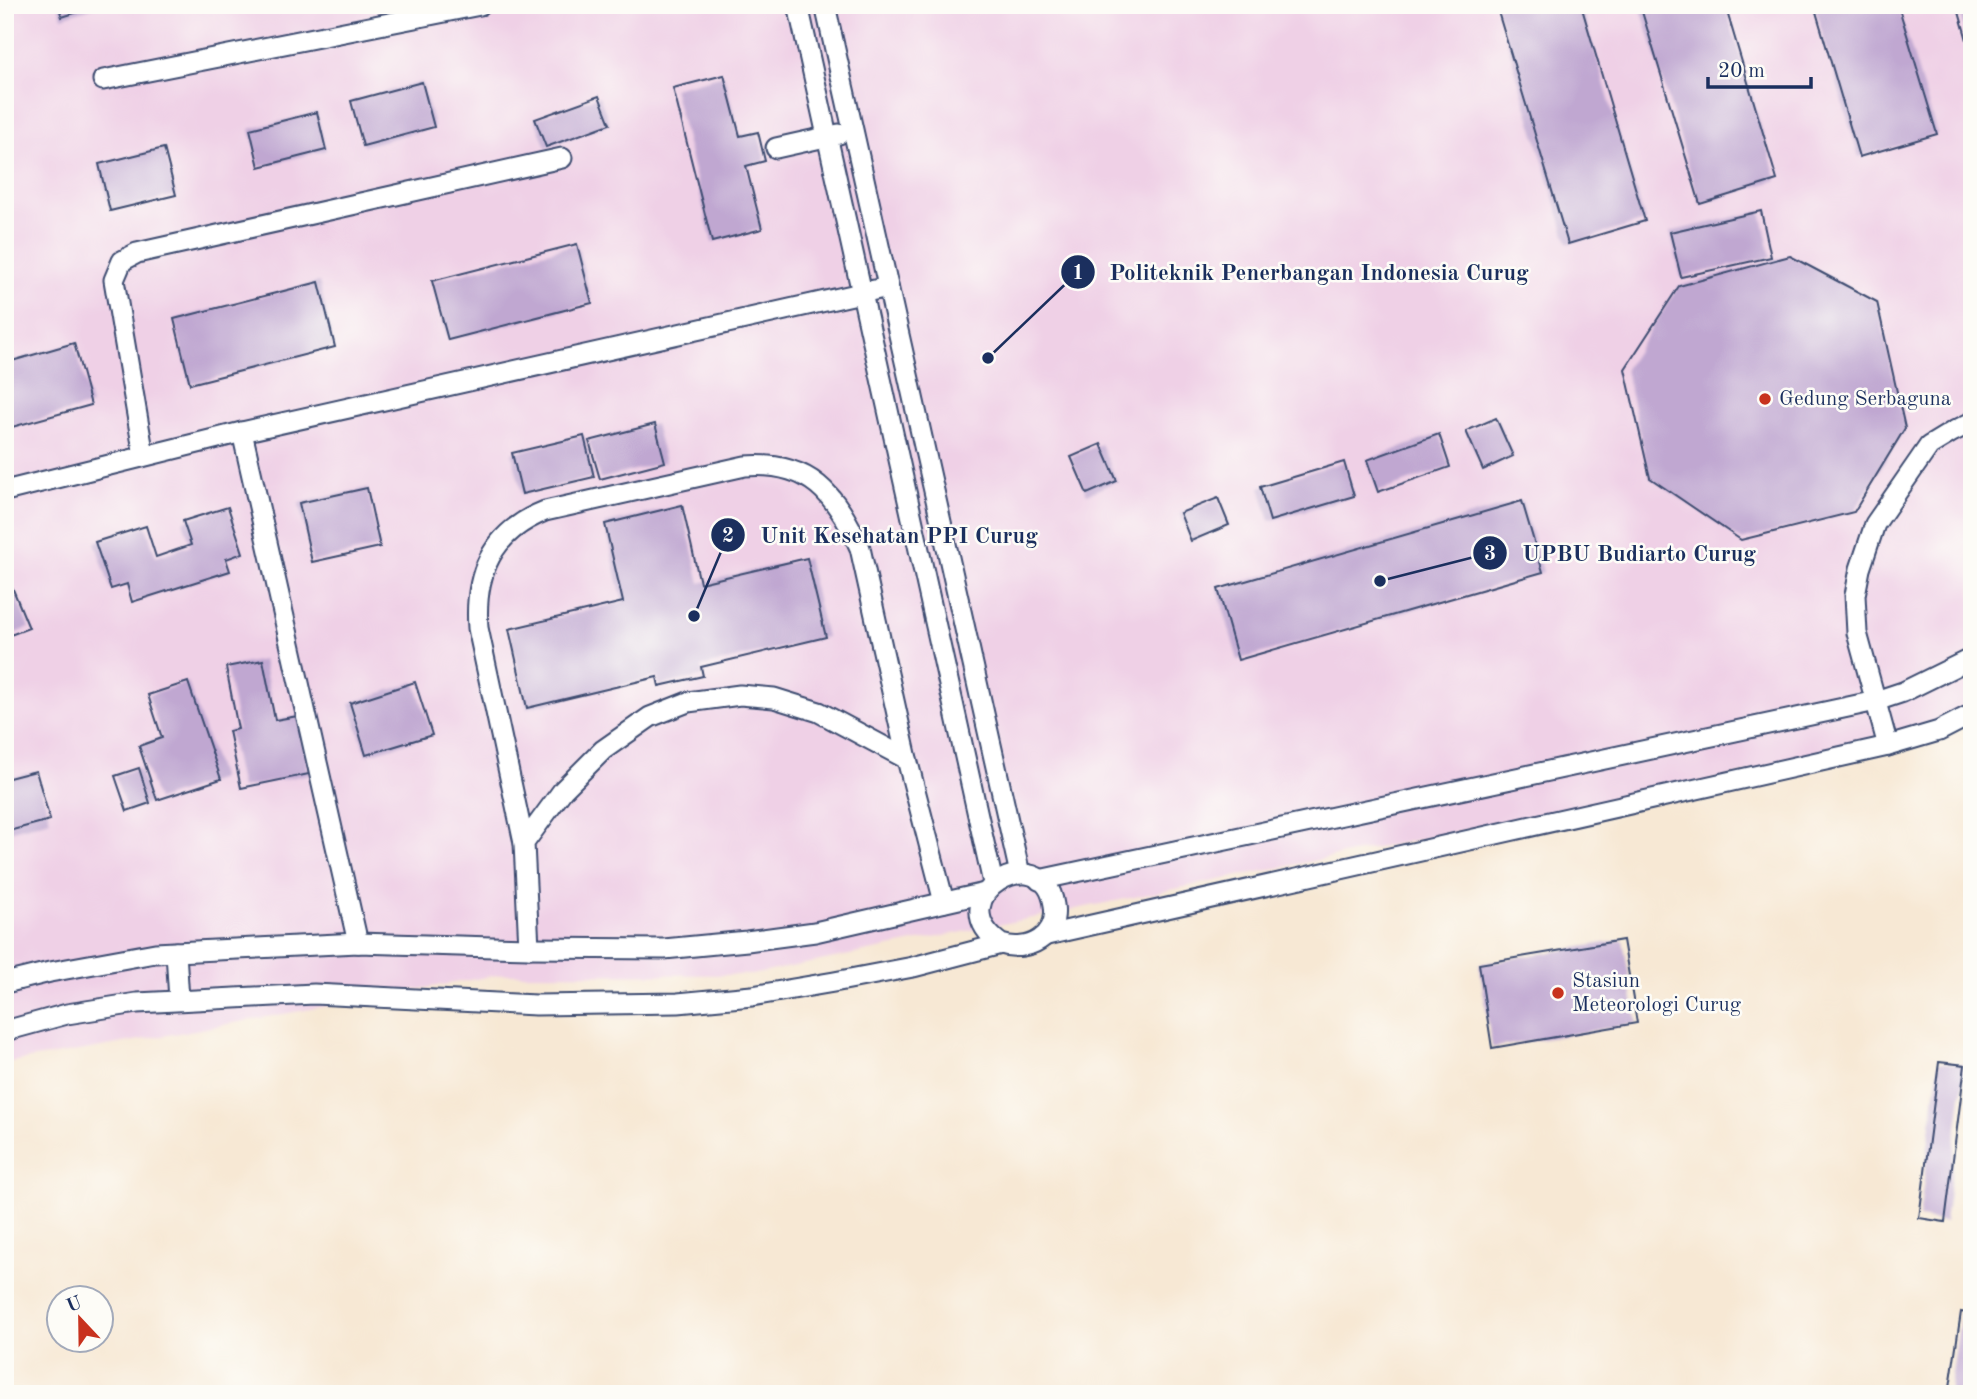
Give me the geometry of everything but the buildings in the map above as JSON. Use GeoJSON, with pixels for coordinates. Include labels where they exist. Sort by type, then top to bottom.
{"type":"FeatureCollection","features":[{"type":"Feature","properties":{"kind":"lane"},"geometry":{"type":"LineString","coordinates":[[103,80],[480,5]]}},
{"type":"Feature","properties":{"kind":"lane"},"geometry":{"type":"LineString","coordinates":[[798,5],[989,888],[981,916],[992,937],[1001,944],[1013,948],[1025,947],[1047,935],[1888,746],[1939,731],[1972,714]]}},
{"type":"Feature","properties":{"kind":"lane"},"geometry":{"type":"LineString","coordinates":[[825,5],[1020,874]]}},
{"type":"Feature","properties":{"kind":"lane"},"geometry":{"type":"LineString","coordinates":[[776,148],[854,132]]}},
{"type":"Feature","properties":{"kind":"lane"},"geometry":{"type":"LineString","coordinates":[[144,456],[114,280],[122,261],[137,253],[562,158]]}},
{"type":"Feature","properties":{"kind":"lane"},"geometry":{"type":"LineString","coordinates":[[5,491],[242,432],[888,287]]}},
{"type":"Feature","properties":{"kind":"lane"},"geometry":{"type":"LineString","coordinates":[[1888,746],[1854,616],[1854,595],[1875,524],[1929,446],[1972,422]]}},
{"type":"Feature","properties":{"kind":"lane"},"geometry":{"type":"LineString","coordinates":[[242,432],[358,943]]}},
{"type":"Feature","properties":{"kind":"lane"},"geometry":{"type":"LineString","coordinates":[[529,948],[524,843],[478,628],[476,604],[480,581],[492,551],[526,518],[545,511],[745,466],[787,468],[806,477],[832,496],[860,548],[907,759],[944,902]]}},
{"type":"Feature","properties":{"kind":"lane"},"geometry":{"type":"LineString","coordinates":[[1039,880],[1877,701],[1903,692],[1972,658]]}},
{"type":"Feature","properties":{"kind":"lane"},"geometry":{"type":"LineString","coordinates":[[524,843],[563,790],[603,750],[650,716],[688,702],[740,695],[774,698],[819,712],[907,759]]}},
{"type":"Feature","properties":{"kind":"lane"},"geometry":{"type":"LineString","coordinates":[[5,983],[63,969],[155,953],[358,943],[664,949],[747,942],[815,932],[944,902],[989,888],[1003,877],[1020,874],[1039,880],[1048,889],[1053,900],[1053,924],[1047,935]]}},
{"type":"Feature","properties":{"kind":"lane"},"geometry":{"type":"LineString","coordinates":[[5,1031],[67,1014],[179,1000],[314,994],[536,1004],[678,1003],[752,996],[834,982],[913,967],[1001,944]]}},
{"type":"Feature","properties":{"kind":"lane"},"geometry":{"type":"LineString","coordinates":[[176,952],[179,1000]]}},
{"type":"Feature","properties":{"kind":"shaded area"},"geometry":{"type":"Polygon","coordinates":[[[5,5],[1972,5],[1972,710],[1910,740],[751,975],[503,974],[5,1063],[5,5]]]}},
{"type":"Feature","properties":{"kind":"place","name":"Politeknik Penerbangan Indonesia Curug"},"geometry":{"type":"Point","coordinates":[988,358]}},
{"type":"Feature","properties":{"kind":"place","name":"Gedung Serbaguna"},"geometry":{"type":"Point","coordinates":[1765,399]}},
{"type":"Feature","properties":{"kind":"place","name":"UPBU Budiarto Curug"},"geometry":{"type":"Point","coordinates":[1380,581]}},
{"type":"Feature","properties":{"kind":"place","name":"Unit Kesehatan PPI Curug"},"geometry":{"type":"Point","coordinates":[694,616]}},
{"type":"Feature","properties":{"kind":"place","name":"Stasiun Meteorologi Curug"},"geometry":{"type":"Point","coordinates":[1558,993]}}]}
